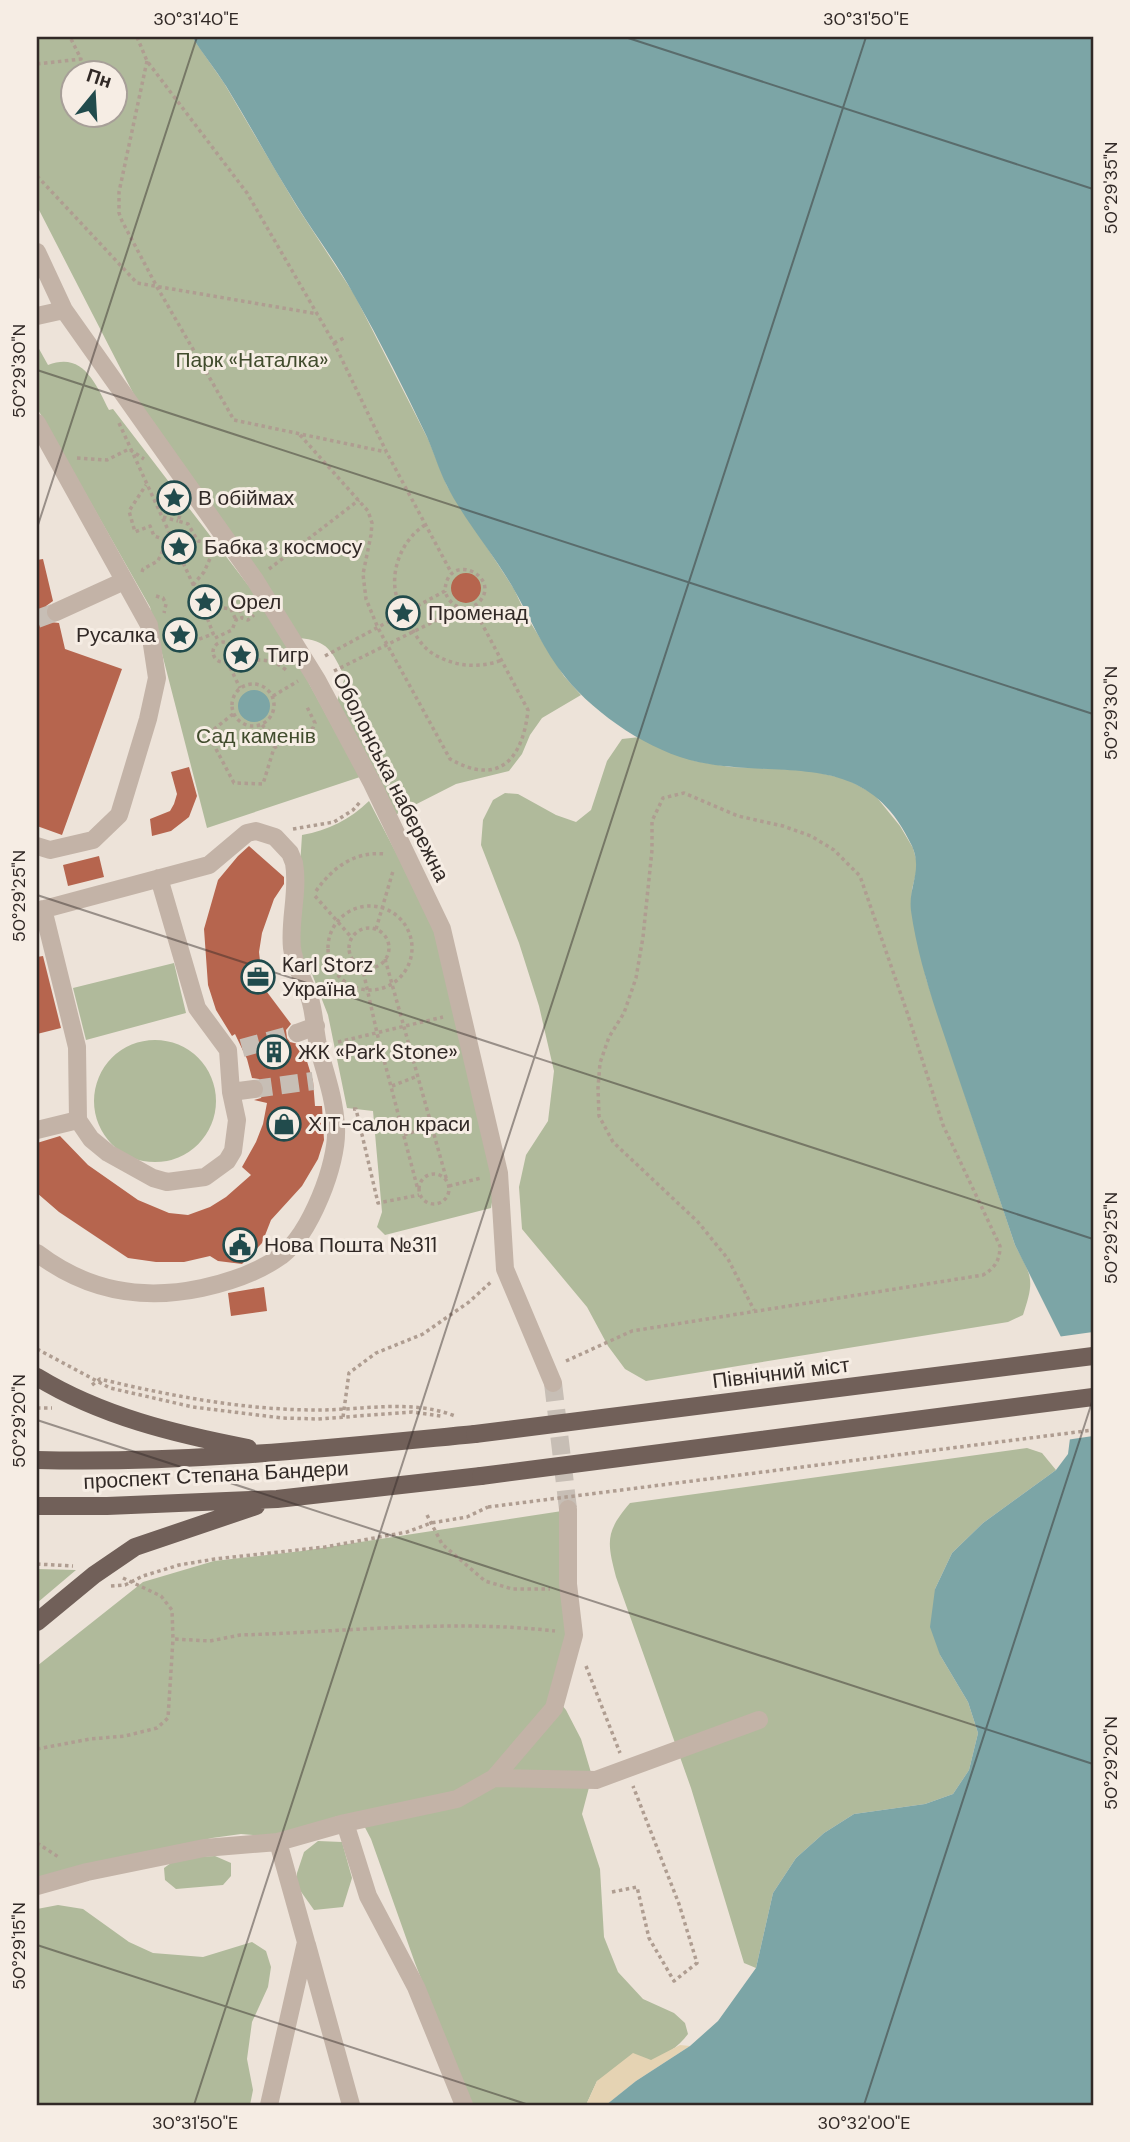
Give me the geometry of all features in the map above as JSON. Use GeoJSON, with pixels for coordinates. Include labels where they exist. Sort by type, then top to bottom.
{"type":"FeatureCollection","features":[{"type":"Feature","properties":{"kind":"main road","name":"Північний міст"},"geometry":{"type":"LineString","coordinates":[[475,1434],[1093,1356]]}},
{"type":"Feature","properties":{"kind":"main road"},"geometry":{"type":"LineString","coordinates":[[37,1377],[147,1426],[279,1453]]}},
{"type":"Feature","properties":{"kind":"main road","name":"проспект Степана Бандери"},"geometry":{"type":"LineString","coordinates":[[37,1506],[277,1499],[481,1476],[1093,1396]]}},
{"type":"Feature","properties":{"kind":"main road","name":"проспект Степана Бандери"},"geometry":{"type":"LineString","coordinates":[[37,1460],[108,1462],[279,1453],[475,1434]]}},
{"type":"Feature","properties":{"kind":"main road"},"geometry":{"type":"LineString","coordinates":[[37,1622],[94,1575],[135,1547],[277,1499]]}},
{"type":"Feature","properties":{"kind":"street","name":"Оболонська набережна"},"geometry":{"type":"LineString","coordinates":[[37,252],[64,310],[255,580],[312,672],[372,783],[401,854],[442,929],[499,1174],[505,1269],[550,1376]]}},
{"type":"Feature","properties":{"kind":"street"},"geometry":{"type":"LineString","coordinates":[[37,316],[64,310]]}},
{"type":"Feature","properties":{"kind":"street"},"geometry":{"type":"LineString","coordinates":[[37,423],[55,457],[133,578],[156,622],[157,678],[148,719],[119,815],[93,841],[50,850],[37,846]]}},
{"type":"Feature","properties":{"kind":"street"},"geometry":{"type":"LineString","coordinates":[[56,612],[133,578]]}},
{"type":"Feature","properties":{"kind":"street"},"geometry":{"type":"LineString","coordinates":[[37,1254],[75,1278],[114,1290],[153,1296],[230,1282],[283,1255],[305,1226],[329,1178],[336,1153],[336,1126],[321,1080],[311,1001],[291,946],[295,863],[290,853],[275,837],[256,831],[247,834],[209,865],[159,878],[40,910],[77,1047],[78,1120],[91,1139],[118,1160],[167,1182],[205,1177],[227,1161],[233,1151],[237,1120],[231,1093],[235,1049],[197,1008],[159,878]]}},
{"type":"Feature","properties":{"kind":"street"},"geometry":{"type":"LineString","coordinates":[[297,1033],[316,1026]]}},
{"type":"Feature","properties":{"kind":"street"},"geometry":{"type":"LineString","coordinates":[[231,1093],[254,1089]]}},
{"type":"Feature","properties":{"kind":"street"},"geometry":{"type":"LineString","coordinates":[[37,1130],[78,1120]]}},
{"type":"Feature","properties":{"kind":"street"},"geometry":{"type":"LineString","coordinates":[[37,1886],[87,1872],[204,1848],[278,1842],[345,1823],[457,1799],[495,1778],[554,1708],[574,1635],[568,1584],[568,1508]]}},
{"type":"Feature","properties":{"kind":"street"},"geometry":{"type":"LineString","coordinates":[[495,1778],[596,1780],[627,1771],[759,1720]]}},
{"type":"Feature","properties":{"kind":"street"},"geometry":{"type":"LineString","coordinates":[[345,1823],[368,1896],[416,1987],[464,2105]]}},
{"type":"Feature","properties":{"kind":"street"},"geometry":{"type":"LineString","coordinates":[[278,1842],[351,2105]]}},
{"type":"Feature","properties":{"kind":"street"},"geometry":{"type":"LineString","coordinates":[[269,2105],[306,1942]]}},
{"type":"Feature","properties":{"kind":"path"},"geometry":{"type":"LineString","coordinates":[[37,64],[81,59],[71,37]]}},
{"type":"Feature","properties":{"kind":"path"},"geometry":{"type":"LineString","coordinates":[[138,37],[147,61],[247,193],[318,314],[387,453],[452,574]]}},
{"type":"Feature","properties":{"kind":"path"},"geometry":{"type":"LineString","coordinates":[[147,61],[118,201],[119,213],[157,287],[234,420],[387,453]]}},
{"type":"Feature","properties":{"kind":"path"},"geometry":{"type":"LineString","coordinates":[[37,176],[137,283],[318,314]]}},
{"type":"Feature","properties":{"kind":"path"},"geometry":{"type":"LineString","coordinates":[[334,343],[346,337]]}},
{"type":"Feature","properties":{"kind":"path"},"geometry":{"type":"LineString","coordinates":[[117,419],[193,585],[197,593],[208,596],[210,606]]}},
{"type":"Feature","properties":{"kind":"path"},"geometry":{"type":"LineString","coordinates":[[300,435],[368,511],[372,523],[363,574],[366,599],[378,628],[450,759],[464,767],[479,770],[495,768],[514,758],[526,729],[528,710],[473,607]]}},
{"type":"Feature","properties":{"kind":"path"},"geometry":{"type":"LineString","coordinates":[[55,457],[107,460],[129,449]]}},
{"type":"Feature","properties":{"kind":"path"},"geometry":{"type":"LineString","coordinates":[[129,449],[148,462]]}},
{"type":"Feature","properties":{"kind":"path"},"geometry":{"type":"LineString","coordinates":[[146,485],[129,511],[135,532],[150,526],[154,536],[166,543]]}},
{"type":"Feature","properties":{"kind":"path"},"geometry":{"type":"LineString","coordinates":[[255,580],[359,500]]}},
{"type":"Feature","properties":{"kind":"path"},"geometry":{"type":"LineString","coordinates":[[178,521],[184,502]]}},
{"type":"Feature","properties":{"kind":"path"},"geometry":{"type":"LineString","coordinates":[[162,517],[188,524],[198,541],[207,543]]}},
{"type":"Feature","properties":{"kind":"path"},"geometry":{"type":"LineString","coordinates":[[425,525],[410,538],[396,566],[398,601],[413,631],[423,646],[437,657],[470,666],[489,665],[502,660]]}},
{"type":"Feature","properties":{"kind":"path"},"geometry":{"type":"LineString","coordinates":[[133,578],[158,561],[166,543],[173,540]]}},
{"type":"Feature","properties":{"kind":"path"},"geometry":{"type":"LineString","coordinates":[[193,585],[212,557],[212,547]]}},
{"type":"Feature","properties":{"kind":"path"},"geometry":{"type":"LineString","coordinates":[[342,667],[461,608],[473,607],[479,603],[485,591],[481,578],[470,570],[457,570],[445,584],[450,602],[461,608]]}},
{"type":"Feature","properties":{"kind":"path"},"geometry":{"type":"LineString","coordinates":[[333,652],[445,591]]}},
{"type":"Feature","properties":{"kind":"path"},"geometry":{"type":"LineString","coordinates":[[197,593],[191,598],[191,606],[197,612],[205,612]]}},
{"type":"Feature","properties":{"kind":"path"},"geometry":{"type":"LineString","coordinates":[[150,597],[163,598],[166,604],[156,622]]}},
{"type":"Feature","properties":{"kind":"path"},"geometry":{"type":"LineString","coordinates":[[242,618],[240,610],[247,605]]}},
{"type":"Feature","properties":{"kind":"path"},"geometry":{"type":"LineString","coordinates":[[205,612],[210,606]]}},
{"type":"Feature","properties":{"kind":"path"},"geometry":{"type":"LineString","coordinates":[[169,651],[215,638],[232,630],[236,620],[231,609],[210,606]]}},
{"type":"Feature","properties":{"kind":"path"},"geometry":{"type":"LineString","coordinates":[[205,612],[215,638],[214,656],[219,661],[227,661]]}},
{"type":"Feature","properties":{"kind":"path"},"geometry":{"type":"LineString","coordinates":[[236,620],[248,620],[254,615]]}},
{"type":"Feature","properties":{"kind":"path"},"geometry":{"type":"LineString","coordinates":[[215,638],[231,646],[233,652],[227,661]]}},
{"type":"Feature","properties":{"kind":"path"},"geometry":{"type":"LineString","coordinates":[[230,667],[247,660],[268,660],[285,668],[300,693]]}},
{"type":"Feature","properties":{"kind":"path"},"geometry":{"type":"LineString","coordinates":[[227,661],[240,688]]}},
{"type":"Feature","properties":{"kind":"path"},"geometry":{"type":"LineString","coordinates":[[272,696],[312,672]]}},
{"type":"Feature","properties":{"kind":"path"},"geometry":{"type":"LineString","coordinates":[[252,684],[260,685],[272,696],[273,713],[262,725],[245,726],[233,715],[232,698],[240,688],[252,684]]}},
{"type":"Feature","properties":{"kind":"path"},"geometry":{"type":"LineString","coordinates":[[233,715],[208,734],[234,783],[263,784],[274,748],[313,729],[315,723],[305,703]]}},
{"type":"Feature","properties":{"kind":"path"},"geometry":{"type":"LineString","coordinates":[[262,725],[282,744]]}},
{"type":"Feature","properties":{"kind":"path"},"geometry":{"type":"LineString","coordinates":[[298,827],[315,827],[334,822],[353,810],[366,796],[372,783]]}},
{"type":"Feature","properties":{"kind":"path"},"geometry":{"type":"LineString","coordinates":[[550,1376],[605,1341],[632,1331],[983,1275],[992,1270],[1000,1257],[1000,1246],[943,1125],[860,876],[834,850],[811,836],[783,826],[738,816],[684,793],[663,798],[652,821],[652,850],[636,978],[624,1013],[609,1037],[600,1063],[599,1116],[613,1142],[698,1222],[728,1259],[754,1310]]}},
{"type":"Feature","properties":{"kind":"path"},"geometry":{"type":"LineString","coordinates":[[311,903],[326,877],[353,857],[373,853],[401,854],[376,929]]}},
{"type":"Feature","properties":{"kind":"path"},"geometry":{"type":"LineString","coordinates":[[314,894],[352,938]]}},
{"type":"Feature","properties":{"kind":"path"},"geometry":{"type":"LineString","coordinates":[[368,905],[392,911],[404,922],[413,946],[411,960],[399,979],[391,985],[368,991],[342,981],[333,969],[328,955],[328,940],[332,926],[337,921],[355,907],[368,905]]}},
{"type":"Feature","properties":{"kind":"path"},"geometry":{"type":"LineString","coordinates":[[362,966],[375,967],[385,959],[388,942],[386,936],[376,929],[365,929],[352,938],[352,957],[362,966],[419,1192],[430,1205],[440,1203],[448,1196],[448,1184],[385,959]]}},
{"type":"Feature","properties":{"kind":"path"},"geometry":{"type":"LineString","coordinates":[[332,1044],[461,1013]]}},
{"type":"Feature","properties":{"kind":"path"},"geometry":{"type":"LineString","coordinates":[[392,1086],[418,1076]]}},
{"type":"Feature","properties":{"kind":"path"},"geometry":{"type":"LineString","coordinates":[[345,1110],[356,1108],[378,1203],[419,1192]]}},
{"type":"Feature","properties":{"kind":"path"},"geometry":{"type":"LineString","coordinates":[[404,1135],[431,1126]]}},
{"type":"Feature","properties":{"kind":"path"},"geometry":{"type":"LineString","coordinates":[[419,1192],[421,1180],[429,1174],[439,1175],[448,1184]]}},
{"type":"Feature","properties":{"kind":"path"},"geometry":{"type":"LineString","coordinates":[[448,1184],[499,1174]]}},
{"type":"Feature","properties":{"kind":"path"},"geometry":{"type":"LineString","coordinates":[[343,1417],[349,1373],[376,1353],[423,1334],[469,1302],[505,1269]]}},
{"type":"Feature","properties":{"kind":"path"},"geometry":{"type":"LineString","coordinates":[[37,1349],[96,1381],[110,1388],[193,1407],[282,1418],[412,1412],[461,1419],[437,1408],[390,1406],[317,1410],[235,1405],[145,1390],[100,1379],[96,1381],[77,1397],[59,1407],[37,1408]]}},
{"type":"Feature","properties":{"kind":"path"},"geometry":{"type":"LineString","coordinates":[[37,1564],[81,1566],[94,1575],[100,1585],[116,1587],[179,1565],[325,1547],[407,1532],[431,1523],[467,1517],[488,1507],[1093,1430]]}},
{"type":"Feature","properties":{"kind":"path"},"geometry":{"type":"LineString","coordinates":[[427,1515],[442,1544],[485,1581],[512,1589],[549,1590],[568,1584]]}},
{"type":"Feature","properties":{"kind":"path"},"geometry":{"type":"LineString","coordinates":[[37,1749],[124,1736],[157,1728],[168,1718],[172,1611],[161,1596],[123,1578]]}},
{"type":"Feature","properties":{"kind":"path"},"geometry":{"type":"LineString","coordinates":[[173,1639],[211,1641],[240,1635],[427,1627],[489,1627],[574,1635],[679,1903],[697,1963],[674,1981],[649,1938],[637,1887],[612,1892]]}},
{"type":"Feature","properties":{"kind":"green space","name":"Парк «Наталка»"},"geometry":{"type":"Polygon","coordinates":[[[37,37],[192,37],[224,83],[296,205],[354,294],[429,441],[447,486],[514,589],[527,617],[564,676],[581,695],[542,718],[509,771],[456,784],[395,815],[336,704],[345,677],[337,661],[328,649],[317,641],[298,638],[148,422],[37,206],[37,37]]]}},
{"type":"Feature","properties":{"kind":"green space","name":"Сад каменів"},"geometry":{"type":"Polygon","coordinates":[[[38,347],[48,365],[70,362],[87,372],[109,410],[113,409],[261,602],[360,777],[207,828],[150,607],[37,408],[38,347]]]}},
{"type":"Feature","properties":{"kind":"green space"},"geometry":{"type":"Polygon","coordinates":[[[640,737],[662,749],[695,761],[730,767],[807,770],[846,779],[874,794],[900,826],[913,848],[918,866],[912,889],[911,908],[926,978],[1015,1245],[1030,1278],[1023,1315],[1008,1322],[646,1381],[625,1369],[608,1346],[587,1307],[522,1229],[519,1187],[526,1155],[548,1121],[554,1071],[539,1006],[519,943],[481,845],[483,820],[493,800],[505,793],[518,794],[556,815],[576,822],[591,810],[607,761],[622,739],[640,737]]]}},
{"type":"Feature","properties":{"kind":"green space"},"geometry":{"type":"Polygon","coordinates":[[[369,801],[437,931],[496,1179],[491,1208],[385,1235],[377,1227],[382,1212],[373,1111],[347,1108],[328,1015],[312,974],[305,976],[295,944],[302,835],[338,823],[369,801]]]}},
{"type":"Feature","properties":{"kind":"green space"},"geometry":{"type":"Polygon","coordinates":[[[174,963],[186,1013],[86,1040],[73,988],[174,963]]]}},
{"type":"Feature","properties":{"kind":"green space"},"geometry":{"type":"Polygon","coordinates":[[[155,1040],[178,1044],[198,1058],[212,1078],[216,1101],[212,1124],[198,1144],[178,1158],[155,1162],[132,1158],[112,1144],[98,1124],[94,1101],[98,1078],[112,1058],[132,1044],[155,1040]]]}},
{"type":"Feature","properties":{"kind":"green space"},"geometry":{"type":"Polygon","coordinates":[[[1027,1448],[1042,1453],[1056,1470],[983,1523],[952,1553],[935,1589],[940,1655],[968,1702],[978,1733],[969,1770],[953,1794],[925,1804],[854,1814],[824,1833],[796,1858],[773,1893],[756,1968],[744,1963],[691,1788],[616,1577],[610,1538],[616,1522],[630,1503],[1027,1448]]]}},
{"type":"Feature","properties":{"kind":"green space"},"geometry":{"type":"Polygon","coordinates":[[[562,1511],[566,1651],[554,1695],[566,1710],[581,1739],[592,1776],[582,1814],[600,1869],[604,1937],[618,1972],[643,1999],[674,2013],[685,2023],[688,2034],[670,2051],[646,2064],[597,2081],[586,2105],[470,2105],[371,1839],[359,1816],[338,1816],[278,1837],[241,1834],[212,1838],[37,1881],[37,1666],[143,1582],[214,1561],[302,1551],[562,1511]]]}},
{"type":"Feature","properties":{"kind":"green space"},"geometry":{"type":"Polygon","coordinates":[[[37,1569],[76,1570],[37,1603],[37,1569]]]}},
{"type":"Feature","properties":{"kind":"green space"},"geometry":{"type":"Polygon","coordinates":[[[318,1841],[342,1842],[352,1878],[343,1907],[314,1910],[297,1886],[297,1873],[304,1852],[318,1841]]]}},
{"type":"Feature","properties":{"kind":"green space"},"geometry":{"type":"Polygon","coordinates":[[[215,1856],[231,1863],[231,1876],[223,1885],[176,1889],[165,1880],[164,1868],[178,1858],[215,1856]]]}},
{"type":"Feature","properties":{"kind":"green space"},"geometry":{"type":"Polygon","coordinates":[[[58,1905],[83,1909],[129,1942],[153,1953],[203,1957],[252,1942],[266,1951],[271,1967],[268,1987],[252,2022],[247,2059],[253,2090],[250,2105],[37,2105],[37,1909],[58,1905]]]}},
{"type":"Feature","properties":{"kind":"sand"},"geometry":{"type":"Polygon","coordinates":[[[680,2045],[690,2046],[636,2081],[606,2105],[586,2105],[597,2081],[633,2053],[651,2060],[680,2045]]]}},
{"type":"Feature","properties":{"kind":"water"},"geometry":{"type":"Polygon","coordinates":[[[192,37],[1093,37],[1093,2105],[606,2105],[636,2081],[690,2046],[718,2021],[756,1968],[773,1893],[796,1858],[824,1833],[854,1814],[925,1804],[953,1794],[969,1770],[978,1733],[968,1702],[940,1655],[930,1627],[935,1589],[952,1553],[983,1523],[1056,1470],[1068,1454],[1074,1407],[1064,1343],[1015,1245],[937,1014],[911,911],[911,894],[916,871],[915,855],[893,815],[871,794],[847,781],[791,770],[730,767],[698,762],[662,750],[626,730],[578,692],[550,656],[512,586],[454,499],[410,401],[341,272],[288,191],[226,86],[192,37]]]}},
{"type":"Feature","properties":{"kind":"water"},"geometry":{"type":"Polygon","coordinates":[[[254,690],[265,695],[270,706],[265,717],[254,722],[243,717],[238,706],[243,695],[254,690]]]}},
{"type":"Feature","properties":{"kind":"pier"},"geometry":{"type":"Polygon","coordinates":[[[1093,1332],[1093,1436],[1066,1440],[1071,1407],[1061,1344],[1057,1337],[1093,1332]]]}},
{"type":"Feature","properties":{"kind":"building"},"geometry":{"type":"Polygon","coordinates":[[[43,559],[53,601],[46,606],[45,616],[50,622],[59,623],[65,649],[122,669],[62,835],[37,826],[37,560],[43,559]]]}},
{"type":"Feature","properties":{"kind":"building"},"geometry":{"type":"Polygon","coordinates":[[[466,573],[477,577],[481,588],[477,599],[466,603],[455,599],[451,588],[455,577],[466,573]]]}},
{"type":"Feature","properties":{"kind":"building"},"geometry":{"type":"Polygon","coordinates":[[[189,767],[197,796],[189,817],[171,831],[152,836],[150,819],[170,811],[177,794],[171,772],[189,767]]]}},
{"type":"Feature","properties":{"kind":"building","name":"ЖК «Park Stone»"},"geometry":{"type":"Polygon","coordinates":[[[249,846],[284,877],[284,884],[274,899],[262,933],[259,952],[261,970],[267,992],[291,1024],[286,1030],[287,1038],[290,1042],[302,1045],[313,1081],[315,1106],[322,1106],[324,1140],[318,1159],[302,1186],[271,1220],[262,1243],[242,1264],[218,1261],[210,1256],[184,1262],[128,1258],[59,1212],[37,1193],[37,1143],[60,1136],[88,1165],[138,1200],[169,1213],[188,1215],[210,1207],[251,1175],[242,1167],[263,1124],[267,1103],[254,1100],[261,1098],[265,1087],[259,1079],[252,1078],[247,1059],[235,1034],[232,1036],[216,1010],[208,985],[204,929],[218,880],[249,846]]]}},
{"type":"Feature","properties":{"kind":"building"},"geometry":{"type":"Polygon","coordinates":[[[99,856],[104,877],[68,886],[63,865],[99,856]]]}},
{"type":"Feature","properties":{"kind":"building"},"geometry":{"type":"Polygon","coordinates":[[[43,956],[61,1028],[37,1034],[37,957],[43,956]]]}},
{"type":"Feature","properties":{"kind":"building"},"geometry":{"type":"Polygon","coordinates":[[[264,1287],[267,1311],[231,1316],[228,1293],[264,1287]]]}},
{"type":"Feature","properties":{"kind":"tunnel"},"geometry":{"type":"LineString","coordinates":[[37,619],[56,612]]}},
{"type":"Feature","properties":{"kind":"tunnel"},"geometry":{"type":"LineString","coordinates":[[242,1048],[297,1033]]}},
{"type":"Feature","properties":{"kind":"tunnel"},"geometry":{"type":"LineString","coordinates":[[254,1089],[313,1081]]}},
{"type":"Feature","properties":{"kind":"tunnel"},"geometry":{"type":"LineString","coordinates":[[553,1383],[568,1509]]}},
{"type":"Feature","properties":{"kind":"place","name":"В обіймах"},"geometry":{"type":"Point","coordinates":[174,498]}},
{"type":"Feature","properties":{"kind":"place","name":"Бабка з космосу"},"geometry":{"type":"Point","coordinates":[179,547]}},
{"type":"Feature","properties":{"kind":"place","name":"Орел"},"geometry":{"type":"Point","coordinates":[205,602]}},
{"type":"Feature","properties":{"kind":"place","name":"Променад"},"geometry":{"type":"Point","coordinates":[403,613]}},
{"type":"Feature","properties":{"kind":"place","name":"Русалка"},"geometry":{"type":"Point","coordinates":[180,635]}},
{"type":"Feature","properties":{"kind":"place","name":"Тигр"},"geometry":{"type":"Point","coordinates":[241,655]}},
{"type":"Feature","properties":{"kind":"place","name":"Karl Storz Україна"},"geometry":{"type":"Point","coordinates":[258,977]}},
{"type":"Feature","properties":{"kind":"place","name":"ЖК «Park Stone»"},"geometry":{"type":"Point","coordinates":[274,1052]}},
{"type":"Feature","properties":{"kind":"place","name":"ХІТ-салон краси"},"geometry":{"type":"Point","coordinates":[284,1124]}},
{"type":"Feature","properties":{"kind":"place","name":"Нова Пошта №311"},"geometry":{"type":"Point","coordinates":[240,1245]}}]}
